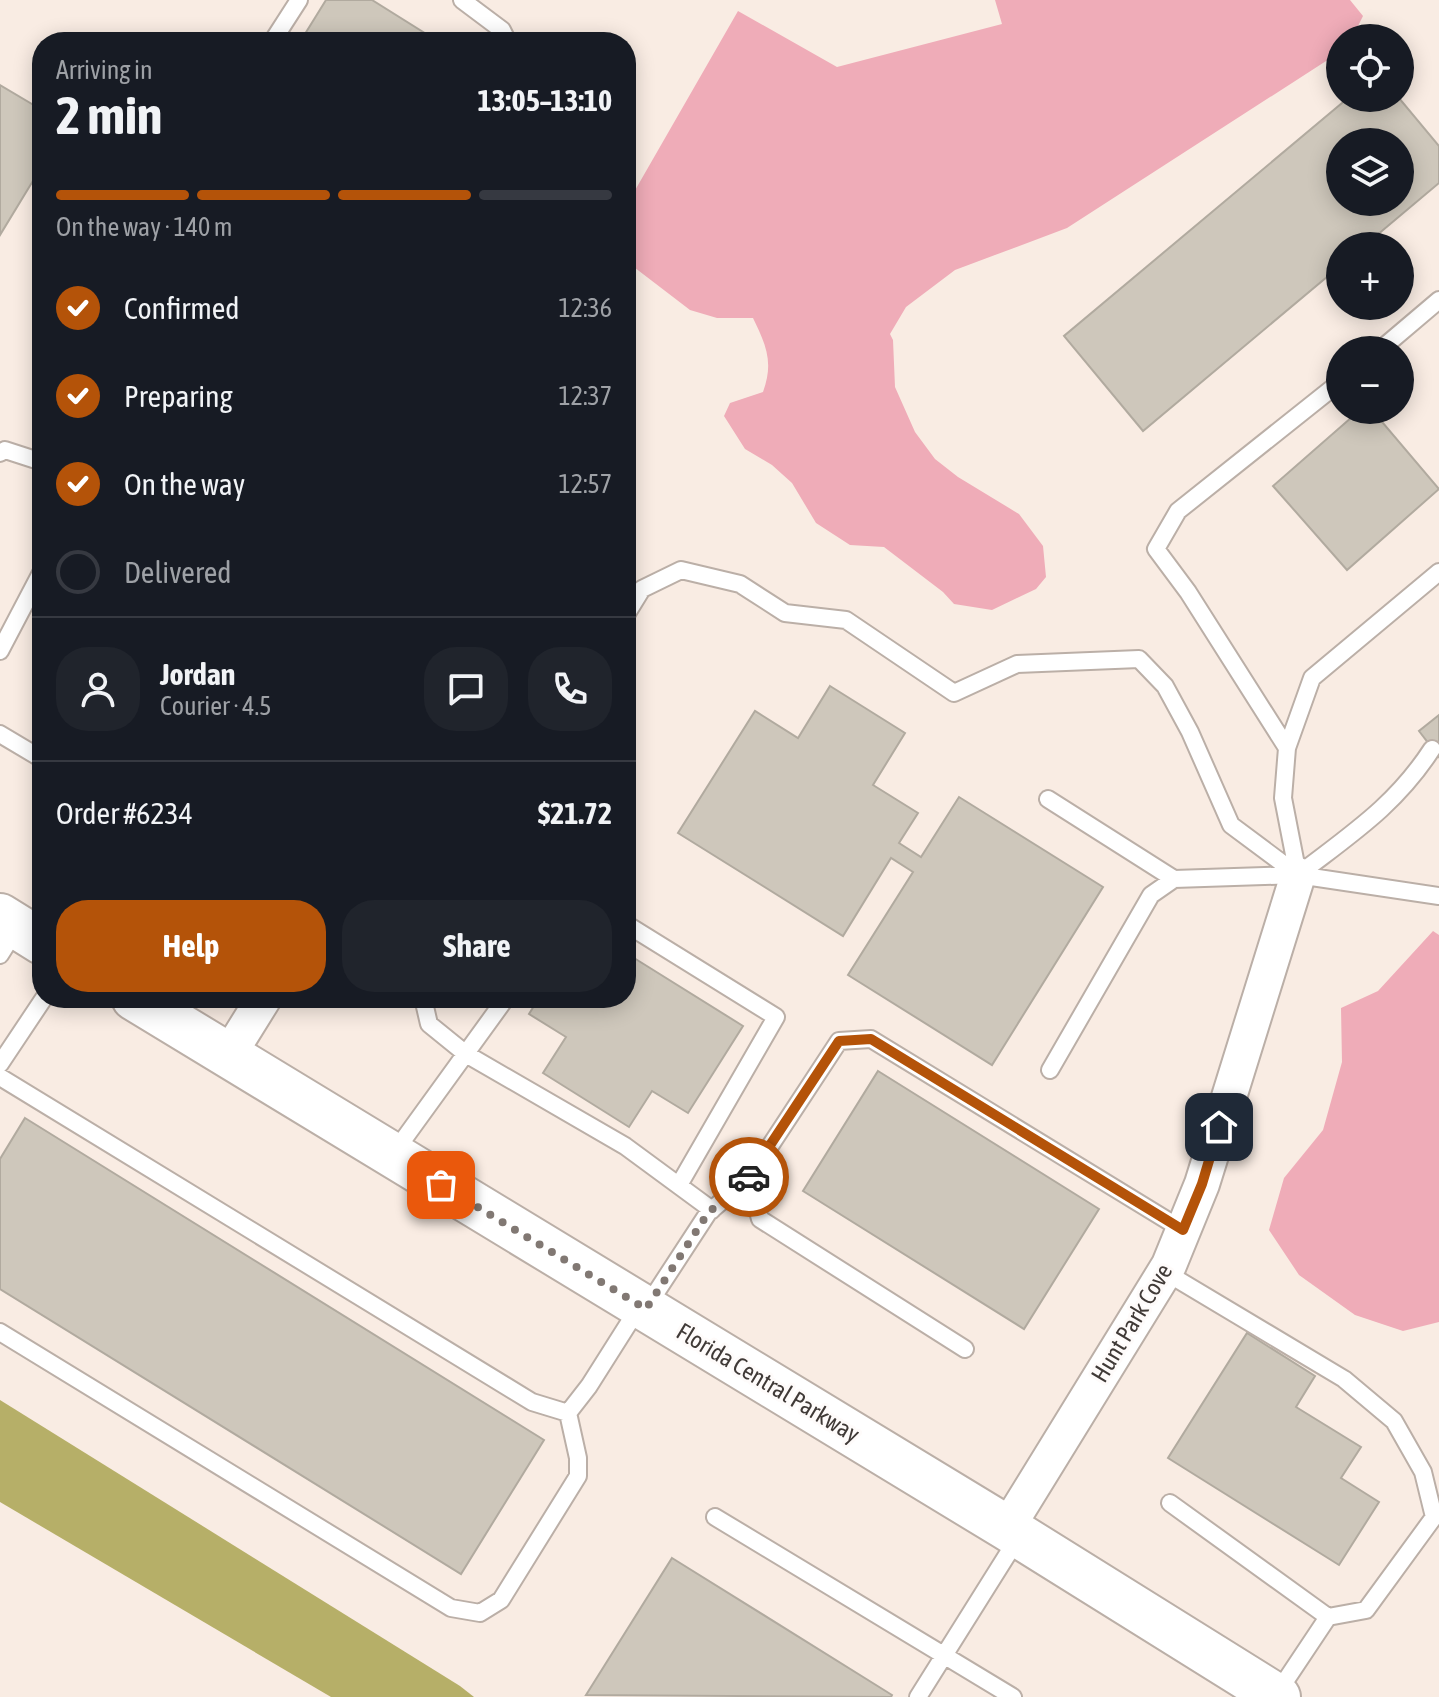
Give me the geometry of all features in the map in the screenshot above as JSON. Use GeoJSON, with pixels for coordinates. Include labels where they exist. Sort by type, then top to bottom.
{"type":"FeatureCollection","features":[{"type":"Feature","properties":{"kind":"street","name":"Hunt Park Cove"},"geometry":{"type":"LineString","coordinates":[[1013,1532],[1165,1272],[1202,1184],[1298,875]]}},
{"type":"Feature","properties":{"kind":"street","name":"Florida Central Parkway"},"geometry":{"type":"LineString","coordinates":[[150,1008],[1277,1696]]}},
{"type":"Feature","properties":{"kind":"street"},"geometry":{"type":"LineString","coordinates":[[228,1056],[258,1008]]}},
{"type":"Feature","properties":{"kind":"lane"},"geometry":{"type":"LineString","coordinates":[[278,32],[299,0]]}},
{"type":"Feature","properties":{"kind":"lane"},"geometry":{"type":"LineString","coordinates":[[462,0],[503,32]]}},
{"type":"Feature","properties":{"kind":"lane"},"geometry":{"type":"LineString","coordinates":[[1397,336],[1439,300]]}},
{"type":"Feature","properties":{"kind":"lane"},"geometry":{"type":"LineString","coordinates":[[1287,748],[1188,592],[1156,549],[1178,511],[1326,393]]}},
{"type":"Feature","properties":{"kind":"lane"},"geometry":{"type":"LineString","coordinates":[[2,452],[32,460]]}},
{"type":"Feature","properties":{"kind":"lane"},"geometry":{"type":"LineString","coordinates":[[636,599],[642,589],[681,570],[740,584],[785,613],[846,620],[954,693],[1017,664],[1139,659],[1165,686],[1190,732],[1231,825],[1298,875]]}},
{"type":"Feature","properties":{"kind":"lane"},"geometry":{"type":"LineString","coordinates":[[1298,875],[1283,798],[1287,748],[1312,678],[1439,572]]}},
{"type":"Feature","properties":{"kind":"lane"},"geometry":{"type":"LineString","coordinates":[[0,651],[32,590]]}},
{"type":"Feature","properties":{"kind":"lane"},"geometry":{"type":"LineString","coordinates":[[0,734],[32,753]]}},
{"type":"Feature","properties":{"kind":"lane"},"geometry":{"type":"LineString","coordinates":[[1298,875],[1383,810],[1413,778],[1432,749]]}},
{"type":"Feature","properties":{"kind":"lane"},"geometry":{"type":"LineString","coordinates":[[1048,799],[1174,879]]}},
{"type":"Feature","properties":{"kind":"lane"},"geometry":{"type":"LineString","coordinates":[[1050,1070],[1151,895],[1174,879],[1298,875],[1439,896]]}},
{"type":"Feature","properties":{"kind":"lane"},"geometry":{"type":"LineString","coordinates":[[636,930],[776,1017],[679,1185]]}},
{"type":"Feature","properties":{"kind":"lane"},"geometry":{"type":"LineString","coordinates":[[0,1064],[37,1008]]}},
{"type":"Feature","properties":{"kind":"lane"},"geometry":{"type":"LineString","coordinates":[[425,1008],[429,1024],[466,1054],[625,1146],[712,1210]]}},
{"type":"Feature","properties":{"kind":"lane"},"geometry":{"type":"LineString","coordinates":[[392,1155],[499,1008]]}},
{"type":"Feature","properties":{"kind":"lane"},"geometry":{"type":"LineString","coordinates":[[568,1413],[712,1210],[749,1178],[839,1041],[871,1039],[1183,1230]]}},
{"type":"Feature","properties":{"kind":"lane"},"geometry":{"type":"LineString","coordinates":[[0,1077],[532,1402],[568,1413]]}},
{"type":"Feature","properties":{"kind":"lane"},"geometry":{"type":"LineString","coordinates":[[749,1178],[760,1219],[965,1349]]}},
{"type":"Feature","properties":{"kind":"lane"},"geometry":{"type":"LineString","coordinates":[[1165,1272],[1344,1379],[1394,1421],[1423,1472],[1434,1517],[1366,1610],[1328,1617],[1170,1503]]}},
{"type":"Feature","properties":{"kind":"lane"},"geometry":{"type":"LineString","coordinates":[[0,1332],[451,1608],[480,1613],[501,1600],[578,1476],[578,1458],[568,1413]]}},
{"type":"Feature","properties":{"kind":"lane"},"geometry":{"type":"LineString","coordinates":[[715,1517],[1013,1697]]}},
{"type":"Feature","properties":{"kind":"lane"},"geometry":{"type":"LineString","coordinates":[[918,1697],[1013,1532]]}},
{"type":"Feature","properties":{"kind":"lane"},"geometry":{"type":"LineString","coordinates":[[1277,1696],[1328,1617]]}},
{"type":"Feature","properties":{"kind":"shaded area"},"geometry":{"type":"Polygon","coordinates":[[[995,0],[1350,0],[1363,16],[1359,24],[1326,24],[1326,61],[1067,228],[955,270],[906,307],[890,334],[893,340],[895,387],[915,432],[935,459],[958,477],[1019,514],[1043,546],[1046,577],[1036,589],[992,610],[954,604],[884,547],[850,545],[816,523],[792,483],[772,465],[745,449],[724,416],[730,403],[763,392],[768,372],[767,354],[753,318],[717,318],[690,310],[636,269],[636,189],[738,11],[837,67],[1002,24],[995,0]]]}},
{"type":"Feature","properties":{"kind":"shaded area"},"geometry":{"type":"Polygon","coordinates":[[[1433,931],[1439,935],[1439,1322],[1403,1331],[1355,1315],[1299,1275],[1269,1230],[1284,1178],[1323,1130],[1342,1062],[1341,1008],[1378,991],[1433,931]]]}},
{"type":"Feature","properties":{"kind":"shaded area"},"geometry":{"type":"Polygon","coordinates":[[[0,1400],[474,1697],[331,1697],[0,1502],[0,1400]]]}},
{"type":"Feature","properties":{"kind":"building"},"geometry":{"type":"Polygon","coordinates":[[[326,0],[372,0],[423,32],[306,32],[326,0]]]}},
{"type":"Feature","properties":{"kind":"building"},"geometry":{"type":"Polygon","coordinates":[[[0,85],[32,104],[32,182],[0,235],[0,85]]]}},
{"type":"Feature","properties":{"kind":"building"},"geometry":{"type":"Polygon","coordinates":[[[1331,112],[1411,112],[1439,146],[1439,183],[1414,204],[1414,128],[1326,128],[1326,216],[1400,216],[1381,232],[1326,232],[1326,278],[1143,431],[1064,336],[1331,112]]]}},
{"type":"Feature","properties":{"kind":"building"},"geometry":{"type":"Polygon","coordinates":[[[1344,424],[1384,424],[1439,489],[1347,570],[1273,486],[1344,424]]]}},
{"type":"Feature","properties":{"kind":"building"},"geometry":{"type":"Polygon","coordinates":[[[830,686],[905,733],[873,785],[918,813],[899,843],[921,857],[959,797],[1103,887],[992,1065],[848,975],[913,872],[891,858],[843,936],[678,833],[755,711],[798,738],[830,686]]]}},
{"type":"Feature","properties":{"kind":"building"},"geometry":{"type":"Polygon","coordinates":[[[1439,715],[1439,757],[1419,731],[1439,715]]]}},
{"type":"Feature","properties":{"kind":"building"},"geometry":{"type":"Polygon","coordinates":[[[636,959],[743,1026],[688,1113],[652,1091],[629,1127],[543,1073],[566,1037],[529,1014],[533,1008],[636,1008],[636,959]]]}},
{"type":"Feature","properties":{"kind":"building"},"geometry":{"type":"Polygon","coordinates":[[[878,1071],[1099,1209],[1024,1329],[803,1191],[878,1071]]]}},
{"type":"Feature","properties":{"kind":"building"},"geometry":{"type":"Polygon","coordinates":[[[25,1118],[544,1440],[461,1574],[0,1289],[0,1159],[25,1118]]]}},
{"type":"Feature","properties":{"kind":"building"},"geometry":{"type":"Polygon","coordinates":[[[1247,1333],[1315,1376],[1296,1407],[1361,1447],[1341,1478],[1379,1502],[1339,1565],[1168,1458],[1247,1333]]]}},
{"type":"Feature","properties":{"kind":"building"},"geometry":{"type":"Polygon","coordinates":[[[672,1558],[892,1695],[891,1697],[586,1695],[672,1558]]]}},
{"type":"Feature","properties":{"kind":"way so far"},"geometry":{"type":"LineString","coordinates":[[441,1185],[646,1309],[708,1213],[749,1177]]}},
{"type":"Feature","properties":{"kind":"route"},"geometry":{"type":"LineString","coordinates":[[749,1177],[839,1041],[871,1039],[1183,1230],[1202,1184],[1219,1127]]}}]}
